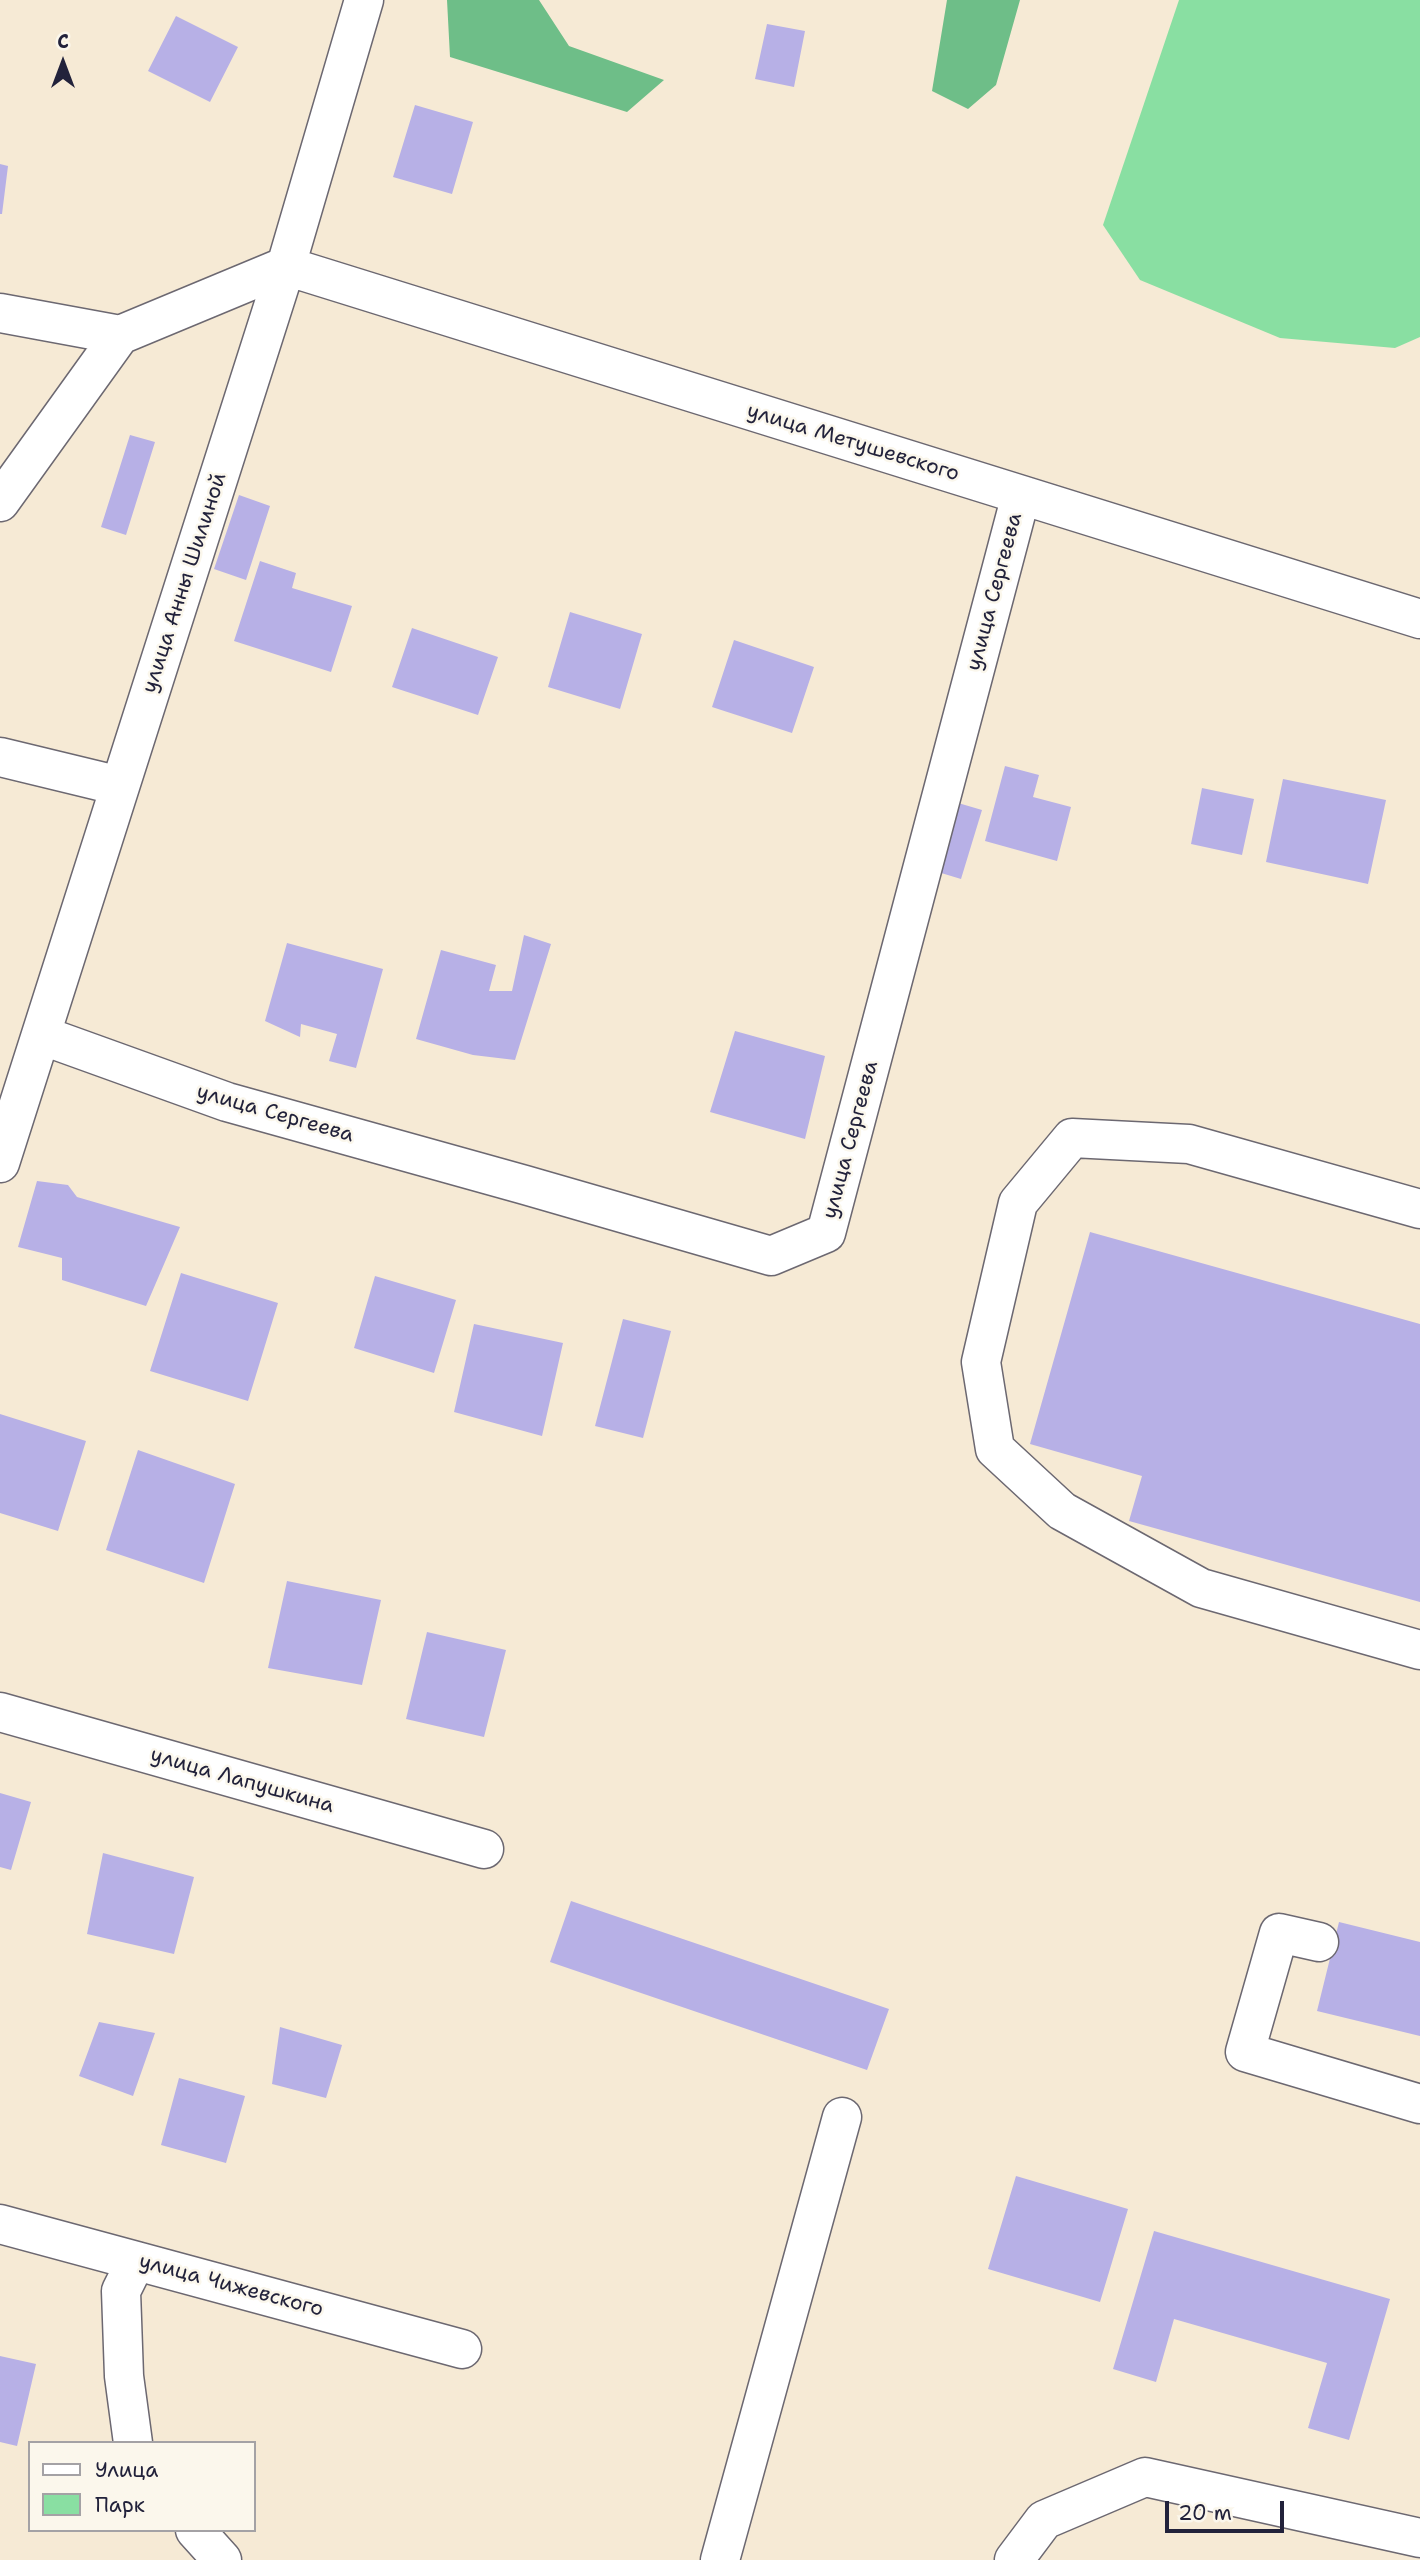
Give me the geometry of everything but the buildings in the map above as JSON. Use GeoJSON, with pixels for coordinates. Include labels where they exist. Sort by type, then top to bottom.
{"type":"FeatureCollection","features":[{"type":"Feature","properties":{"kind":"street","name":"улица Анны Шилиной"},"geometry":{"type":"LineString","coordinates":[[0,1163],[286,266],[364,0]]}},
{"type":"Feature","properties":{"kind":"street"},"geometry":{"type":"LineString","coordinates":[[0,502],[120,335],[286,266]]}},
{"type":"Feature","properties":{"kind":"street","name":"улица Метушевского"},"geometry":{"type":"LineString","coordinates":[[286,266],[1420,619]]}},
{"type":"Feature","properties":{"kind":"street"},"geometry":{"type":"LineString","coordinates":[[0,313],[120,335]]}},
{"type":"Feature","properties":{"kind":"street","name":"улица Сергеева"},"geometry":{"type":"LineString","coordinates":[[41,1035],[227,1102],[771,1256],[826,1233],[1021,495]]}},
{"type":"Feature","properties":{"kind":"street"},"geometry":{"type":"LineString","coordinates":[[0,757],[121,786]]}},
{"type":"Feature","properties":{"kind":"street"},"geometry":{"type":"LineString","coordinates":[[1420,1209],[1189,1144],[1072,1138],[1018,1203],[981,1362],[995,1449],[1062,1511],[1201,1588],[1420,1650]]}},
{"type":"Feature","properties":{"kind":"street","name":"улица Лапушкина"},"geometry":{"type":"LineString","coordinates":[[0,1712],[484,1849]]}},
{"type":"Feature","properties":{"kind":"street"},"geometry":{"type":"LineString","coordinates":[[1319,1942],[1279,1933],[1245,2052],[1420,2104]]}},
{"type":"Feature","properties":{"kind":"street"},"geometry":{"type":"LineString","coordinates":[[720,2560],[842,2117]]}},
{"type":"Feature","properties":{"kind":"street","name":"улица Чижевского"},"geometry":{"type":"LineString","coordinates":[[0,2224],[462,2348]]}},
{"type":"Feature","properties":{"kind":"street"},"geometry":{"type":"LineString","coordinates":[[133,2441],[124,2376],[121,2291],[136,2261]]}},
{"type":"Feature","properties":{"kind":"street"},"geometry":{"type":"LineString","coordinates":[[1014,2560],[1044,2520],[1145,2477],[1420,2538]]}},
{"type":"Feature","properties":{"kind":"street"},"geometry":{"type":"LineString","coordinates":[[197,2532],[222,2560]]}},
{"type":"Feature","properties":{"kind":"green space"},"geometry":{"type":"Polygon","coordinates":[[[447,0],[539,0],[569,46],[664,80],[627,112],[450,57],[447,0]]]}},
{"type":"Feature","properties":{"kind":"green space"},"geometry":{"type":"Polygon","coordinates":[[[947,0],[1020,0],[996,85],[968,109],[932,91],[947,0]]]}},
{"type":"Feature","properties":{"kind":"green space"},"geometry":{"type":"Polygon","coordinates":[[[1179,0],[1420,0],[1420,337],[1395,348],[1280,338],[1140,280],[1103,225],[1179,0]]]}}]}
